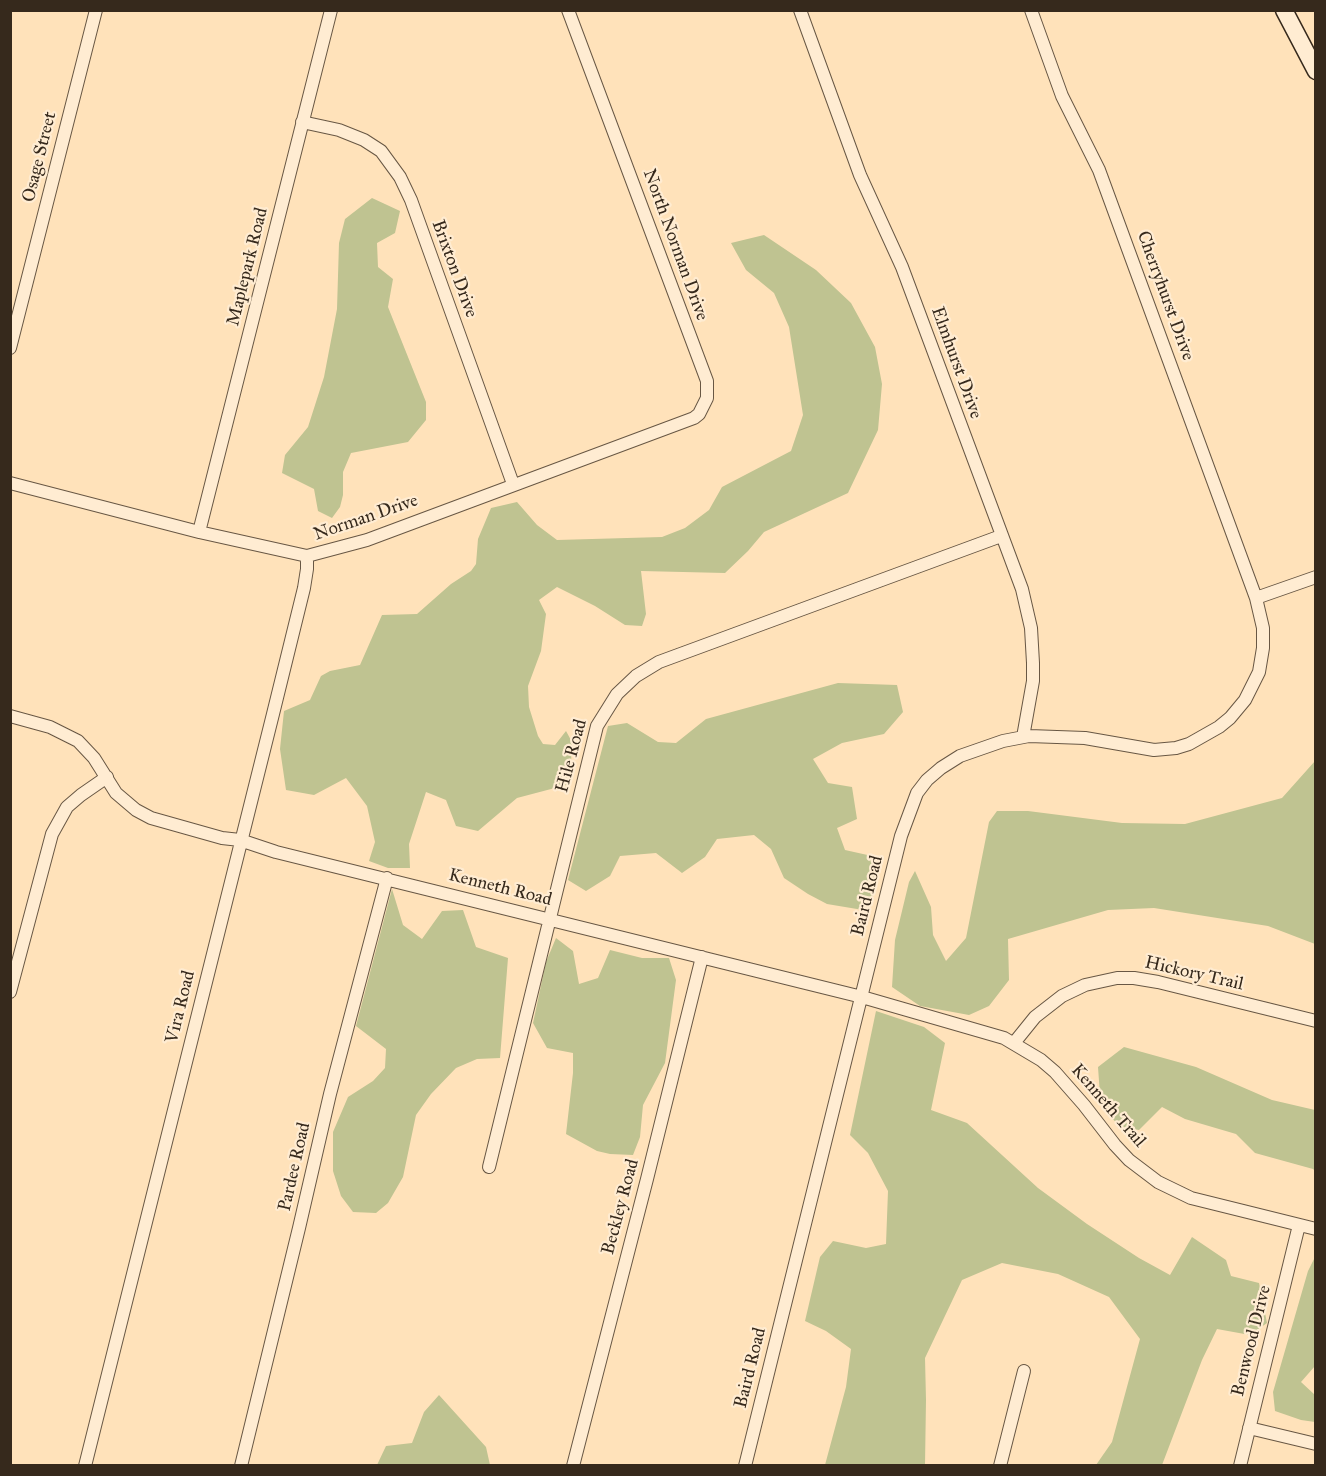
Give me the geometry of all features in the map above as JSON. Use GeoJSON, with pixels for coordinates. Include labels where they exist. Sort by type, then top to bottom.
{"type":"FeatureCollection","features":[{"type":"Feature","properties":{"kind":"main road"},"geometry":{"type":"LineString","coordinates":[[1284,10],[1316,71]]}},
{"type":"Feature","properties":{"kind":"street","name":"Osage Street"},"geometry":{"type":"LineString","coordinates":[[10,348],[96,10]]}},
{"type":"Feature","properties":{"kind":"street","name":"North Norman Drive"},"geometry":{"type":"LineString","coordinates":[[568,10],[708,389],[703,410],[694,418],[621,445]]}},
{"type":"Feature","properties":{"kind":"street","name":"Elmhurst Drive"},"geometry":{"type":"LineString","coordinates":[[800,10],[860,175],[902,267],[1000,536],[1022,589],[1031,628],[1033,681],[1023,737]]}},
{"type":"Feature","properties":{"kind":"street","name":"Cherryhurst Drive"},"geometry":{"type":"LineString","coordinates":[[1030,10],[1062,96],[1099,170],[1256,598]]}},
{"type":"Feature","properties":{"kind":"street","name":"Maplepark Road"},"geometry":{"type":"LineString","coordinates":[[199,532],[328,11]]}},
{"type":"Feature","properties":{"kind":"street","name":"Brixton Drive"},"geometry":{"type":"LineString","coordinates":[[302,122],[339,130],[364,140],[381,152],[399,177],[411,200],[513,484]]}},
{"type":"Feature","properties":{"kind":"street","name":"Norman Drive"},"geometry":{"type":"LineString","coordinates":[[10,483],[199,532],[307,556],[367,540],[621,445]]}},
{"type":"Feature","properties":{"kind":"street","name":"Hile Road"},"geometry":{"type":"LineString","coordinates":[[489,1167],[597,726],[609,704],[628,683],[659,663],[1000,536]]}},
{"type":"Feature","properties":{"kind":"street","name":"Vira Road"},"geometry":{"type":"LineString","coordinates":[[85,1466],[304,588],[307,556]]}},
{"type":"Feature","properties":{"kind":"street"},"geometry":{"type":"LineString","coordinates":[[1256,598],[1316,577]]}},
{"type":"Feature","properties":{"kind":"street","name":"Baird Road"},"geometry":{"type":"LineString","coordinates":[[745,1466],[901,836],[917,793],[927,780],[960,756],[1003,741],[1023,737],[1053,735],[1085,738],[1154,750],[1176,748],[1201,739],[1219,727],[1238,709],[1258,672],[1263,648],[1263,628],[1256,598]]}},
{"type":"Feature","properties":{"kind":"street","name":"Kenneth Road"},"geometry":{"type":"LineString","coordinates":[[10,717],[50,727],[78,741],[94,758],[116,793],[151,818],[222,838],[240,840],[276,852],[862,997],[978,1029],[1014,1043]]}},
{"type":"Feature","properties":{"kind":"street"},"geometry":{"type":"LineString","coordinates":[[10,992],[52,834],[67,807],[106,777]]}},
{"type":"Feature","properties":{"kind":"street","name":"Pardee Road"},"geometry":{"type":"LineString","coordinates":[[241,1466],[330,1094],[387,878]]}},
{"type":"Feature","properties":{"kind":"street","name":"Beckley Road"},"geometry":{"type":"LineString","coordinates":[[573,1466],[702,957]]}},
{"type":"Feature","properties":{"kind":"street","name":"Hickory Trail"},"geometry":{"type":"LineString","coordinates":[[1014,1043],[1035,1017],[1062,996],[1085,985],[1118,978],[1158,982],[1316,1021]]}},
{"type":"Feature","properties":{"kind":"street","name":"Kenneth Trail"},"geometry":{"type":"LineString","coordinates":[[1014,1043],[1055,1072],[1129,1160],[1158,1182],[1191,1198],[1316,1229]]}},
{"type":"Feature","properties":{"kind":"street","name":"Benwood Drive"},"geometry":{"type":"LineString","coordinates":[[1240,1466],[1299,1226]]}},
{"type":"Feature","properties":{"kind":"street"},"geometry":{"type":"LineString","coordinates":[[1000,1466],[1024,1371]]}},
{"type":"Feature","properties":{"kind":"street"},"geometry":{"type":"LineString","coordinates":[[1249,1428],[1316,1444]]}},
{"type":"Feature","properties":{"kind":"green space"},"geometry":{"type":"Polygon","coordinates":[[[372,198],[400,211],[395,233],[377,243],[378,267],[393,279],[388,307],[426,402],[426,420],[408,442],[351,453],[343,472],[343,495],[340,507],[332,518],[318,511],[314,489],[282,473],[285,455],[308,427],[324,377],[337,309],[339,243],[345,219],[372,198]]]}},
{"type":"Feature","properties":{"kind":"green space"},"geometry":{"type":"Polygon","coordinates":[[[764,235],[816,270],[851,303],[875,347],[882,384],[878,430],[848,493],[764,532],[725,573],[641,571],[646,614],[642,626],[625,625],[595,606],[557,587],[539,600],[546,614],[541,651],[528,686],[529,707],[538,736],[543,744],[555,745],[566,731],[572,742],[570,784],[517,798],[478,831],[456,826],[446,800],[426,792],[409,844],[410,868],[388,868],[369,861],[375,842],[367,806],[346,778],[314,795],[286,790],[280,749],[284,711],[310,700],[321,676],[330,671],[360,665],[382,615],[417,614],[451,584],[471,571],[476,564],[478,539],[491,508],[517,502],[537,525],[557,540],[662,537],[685,528],[709,510],[722,487],[791,451],[803,415],[789,327],[774,293],[746,270],[731,243],[764,235]]]}},
{"type":"Feature","properties":{"kind":"green space"},"geometry":{"type":"Polygon","coordinates":[[[838,683],[897,685],[903,712],[884,734],[842,743],[813,759],[828,783],[852,787],[857,819],[837,828],[845,850],[872,856],[878,878],[869,911],[827,904],[808,894],[784,878],[771,849],[754,835],[717,839],[705,857],[682,873],[656,853],[620,856],[610,876],[586,891],[568,880],[608,726],[627,723],[658,742],[676,743],[706,719],[838,683]]]}},
{"type":"Feature","properties":{"kind":"green space"},"geometry":{"type":"Polygon","coordinates":[[[1315,761],[1315,944],[1268,926],[1154,908],[1108,910],[1008,939],[1009,980],[989,1006],[969,1015],[920,1006],[892,987],[895,940],[909,882],[915,871],[931,907],[933,935],[946,961],[966,938],[989,822],[997,811],[1028,811],[1122,823],[1185,824],[1282,798],[1315,761]]]}},
{"type":"Feature","properties":{"kind":"green space"},"geometry":{"type":"Polygon","coordinates":[[[392,889],[403,925],[422,939],[442,911],[463,910],[476,947],[508,958],[500,1058],[477,1059],[456,1068],[431,1094],[416,1115],[403,1177],[388,1203],[376,1213],[353,1212],[341,1196],[333,1171],[333,1132],[348,1097],[373,1081],[385,1068],[386,1049],[356,1026],[392,889]]]}},
{"type":"Feature","properties":{"kind":"green space"},"geometry":{"type":"Polygon","coordinates":[[[556,938],[573,951],[579,984],[598,978],[610,950],[642,958],[669,958],[676,980],[665,1063],[643,1105],[640,1137],[633,1155],[597,1151],[566,1134],[573,1053],[547,1048],[533,1023],[546,962],[556,938]]]}},
{"type":"Feature","properties":{"kind":"green space"},"geometry":{"type":"Polygon","coordinates":[[[876,1011],[924,1027],[945,1043],[931,1110],[967,1123],[1038,1188],[1087,1224],[1170,1275],[1192,1237],[1226,1260],[1231,1276],[1259,1283],[1267,1323],[1250,1335],[1217,1329],[1202,1360],[1162,1465],[1096,1465],[1112,1442],[1140,1339],[1109,1297],[1058,1274],[1002,1263],[962,1280],[925,1358],[925,1465],[825,1465],[846,1387],[851,1349],[826,1331],[805,1321],[820,1257],[833,1241],[866,1248],[886,1244],[888,1191],[868,1153],[850,1135],[876,1011]]]}},
{"type":"Feature","properties":{"kind":"green space"},"geometry":{"type":"Polygon","coordinates":[[[1124,1047],[1196,1067],[1272,1100],[1315,1110],[1315,1171],[1255,1153],[1236,1134],[1185,1119],[1162,1107],[1139,1130],[1122,1127],[1110,1117],[1100,1095],[1098,1067],[1124,1047]]]}},
{"type":"Feature","properties":{"kind":"green space"},"geometry":{"type":"Polygon","coordinates":[[[1315,1257],[1315,1366],[1301,1382],[1315,1395],[1315,1422],[1275,1411],[1273,1392],[1308,1271],[1315,1257]]]}},
{"type":"Feature","properties":{"kind":"green space"},"geometry":{"type":"Polygon","coordinates":[[[439,1395],[486,1447],[490,1465],[377,1465],[386,1446],[412,1443],[424,1412],[439,1395]]]}}]}
